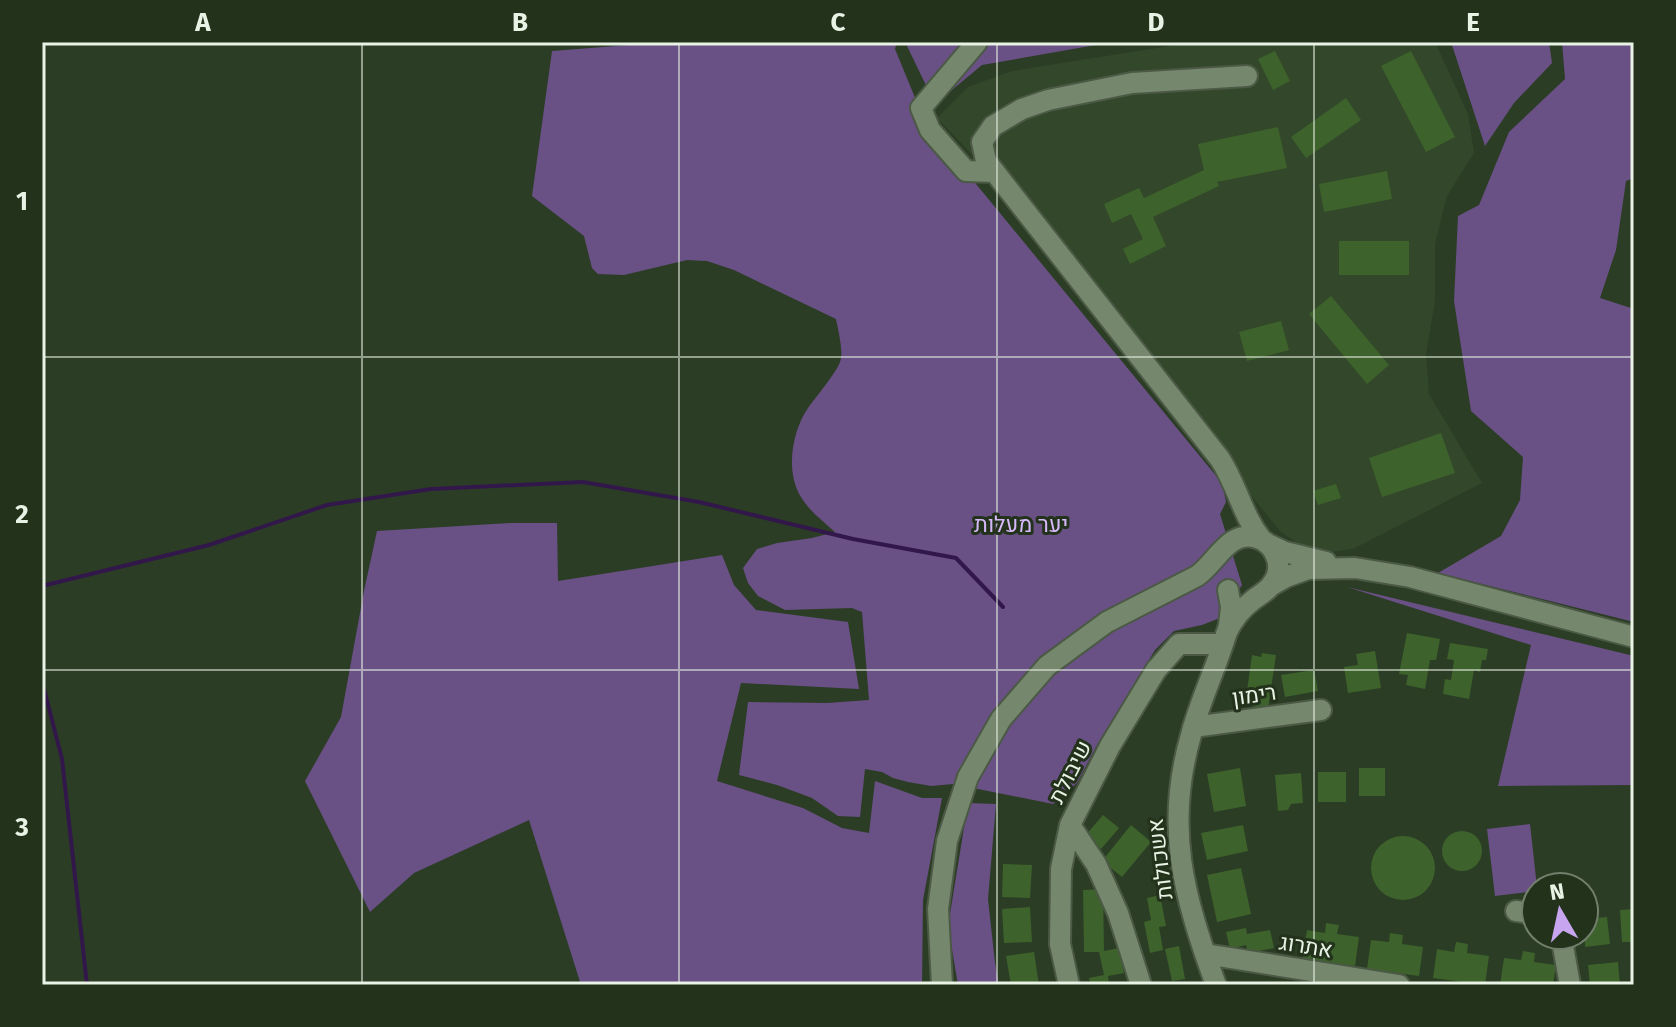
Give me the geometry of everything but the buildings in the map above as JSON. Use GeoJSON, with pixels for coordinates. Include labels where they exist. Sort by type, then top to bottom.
{"type":"FeatureCollection","features":[{"type":"Feature","properties":{"kind":"street"},"geometry":{"type":"LineString","coordinates":[[977,42],[921,108],[930,130],[966,171],[995,172]]}},
{"type":"Feature","properties":{"kind":"street"},"geometry":{"type":"LineString","coordinates":[[1180,586],[1204,582],[1243,597],[1252,597],[1267,589],[1277,576],[1278,562],[1272,549],[1249,522],[1227,470],[1216,453],[986,161],[982,142],[993,126],[1022,109],[1048,100],[1132,83],[1247,76]]}},
{"type":"Feature","properties":{"kind":"street"},"geometry":{"type":"LineString","coordinates":[[942,985],[938,909],[947,841],[968,777],[1001,719],[1047,666],[1107,622],[1180,586],[1205,570],[1234,534],[1238,521],[1235,489]]}},
{"type":"Feature","properties":{"kind":"street"},"geometry":{"type":"LineString","coordinates":[[1227,589],[1218,572],[1223,549],[1243,537],[1264,541]]}},
{"type":"Feature","properties":{"kind":"street","name":"אשכולות"},"geometry":{"type":"LineString","coordinates":[[1264,541],[1291,554],[1410,577],[1634,637]]}},
{"type":"Feature","properties":{"kind":"street","name":"אשכולות"},"geometry":{"type":"LineString","coordinates":[[1224,639],[1238,614],[1286,577],[1308,569],[1346,567]]}},
{"type":"Feature","properties":{"kind":"street","name":"אשכולות"},"geometry":{"type":"LineString","coordinates":[[1216,985],[1186,896],[1177,826],[1183,765],[1231,611],[1227,589]]}},
{"type":"Feature","properties":{"kind":"street","name":"שיבולת"},"geometry":{"type":"LineString","coordinates":[[1069,985],[1060,944],[1061,869],[1070,825],[1110,746],[1156,670],[1179,644],[1224,639]]}},
{"type":"Feature","properties":{"kind":"street","name":"רימון"},"geometry":{"type":"LineString","coordinates":[[1193,727],[1321,710]]}},
{"type":"Feature","properties":{"kind":"street"},"geometry":{"type":"LineString","coordinates":[[1070,825],[1096,864],[1118,913],[1141,985]]}},
{"type":"Feature","properties":{"kind":"street"},"geometry":{"type":"LineString","coordinates":[[1564,951],[1570,985]]}},
{"type":"Feature","properties":{"kind":"street","name":"אתרוג"},"geometry":{"type":"LineString","coordinates":[[1205,954],[1399,985]]}},
{"type":"Feature","properties":{"kind":"shaded area"},"geometry":{"type":"Polygon","coordinates":[[[1195,42],[1435,42],[1468,114],[1474,153],[1447,196],[1435,244],[1435,301],[1426,354],[1429,394],[1482,483],[1353,549],[1314,554],[1281,532],[967,149],[937,118],[968,87],[1012,71],[1195,42]]]}},
{"type":"Feature","properties":{"kind":"green space","name":"יער מעלות"},"geometry":{"type":"Polygon","coordinates":[[[642,42],[897,42],[895,49],[925,122],[1222,483],[1226,502],[1220,514],[1242,585],[1220,618],[1174,631],[1155,650],[1077,783],[1053,804],[953,784],[931,786],[908,782],[865,769],[860,817],[838,816],[812,798],[739,775],[748,702],[869,700],[862,612],[852,608],[785,610],[758,596],[748,583],[743,568],[757,549],[835,532],[801,497],[793,476],[792,452],[802,417],[838,367],[840,341],[836,319],[734,270],[707,261],[687,260],[624,275],[598,274],[592,268],[584,236],[532,196],[552,51],[642,42]]]}},
{"type":"Feature","properties":{"kind":"green space"},"geometry":{"type":"Polygon","coordinates":[[[908,42],[1113,42],[982,65],[935,104],[907,46],[908,42]]]}},
{"type":"Feature","properties":{"kind":"green space"},"geometry":{"type":"Polygon","coordinates":[[[1451,42],[1549,42],[1552,63],[1514,103],[1485,146],[1451,42]]]}},
{"type":"Feature","properties":{"kind":"green space"},"geometry":{"type":"Polygon","coordinates":[[[1562,42],[1634,42],[1634,178],[1626,181],[1616,250],[1600,298],[1634,309],[1634,622],[1438,573],[1501,536],[1520,500],[1523,457],[1471,411],[1454,301],[1458,216],[1479,205],[1509,132],[1565,79],[1562,42]]]}},
{"type":"Feature","properties":{"kind":"green space"},"geometry":{"type":"Polygon","coordinates":[[[557,523],[558,581],[722,555],[734,585],[756,610],[848,622],[859,689],[741,683],[717,781],[803,808],[842,828],[869,833],[875,781],[922,798],[942,798],[923,900],[922,985],[581,985],[529,820],[414,873],[370,912],[305,781],[341,717],[377,531],[557,523]]]}},
{"type":"Feature","properties":{"kind":"green space"},"geometry":{"type":"Polygon","coordinates":[[[1347,587],[1634,656],[1634,785],[1498,786],[1531,645],[1347,587]]]}},
{"type":"Feature","properties":{"kind":"green space"},"geometry":{"type":"Polygon","coordinates":[[[968,803],[996,804],[988,899],[999,985],[958,985],[948,926],[968,803]]]}},
{"type":"Feature","properties":{"kind":"green space"},"geometry":{"type":"Polygon","coordinates":[[[1530,824],[1535,871],[1520,871],[1520,893],[1495,896],[1487,829],[1530,824]]]}},
{"type":"Feature","properties":{"kind":"waterway"},"geometry":{"type":"LineString","coordinates":[[42,586],[209,545],[327,505],[431,489],[583,482],[699,502],[853,539],[956,558],[1003,607]]}},
{"type":"Feature","properties":{"kind":"waterway"},"geometry":{"type":"LineString","coordinates":[[42,681],[62,759],[87,985]]}}]}
